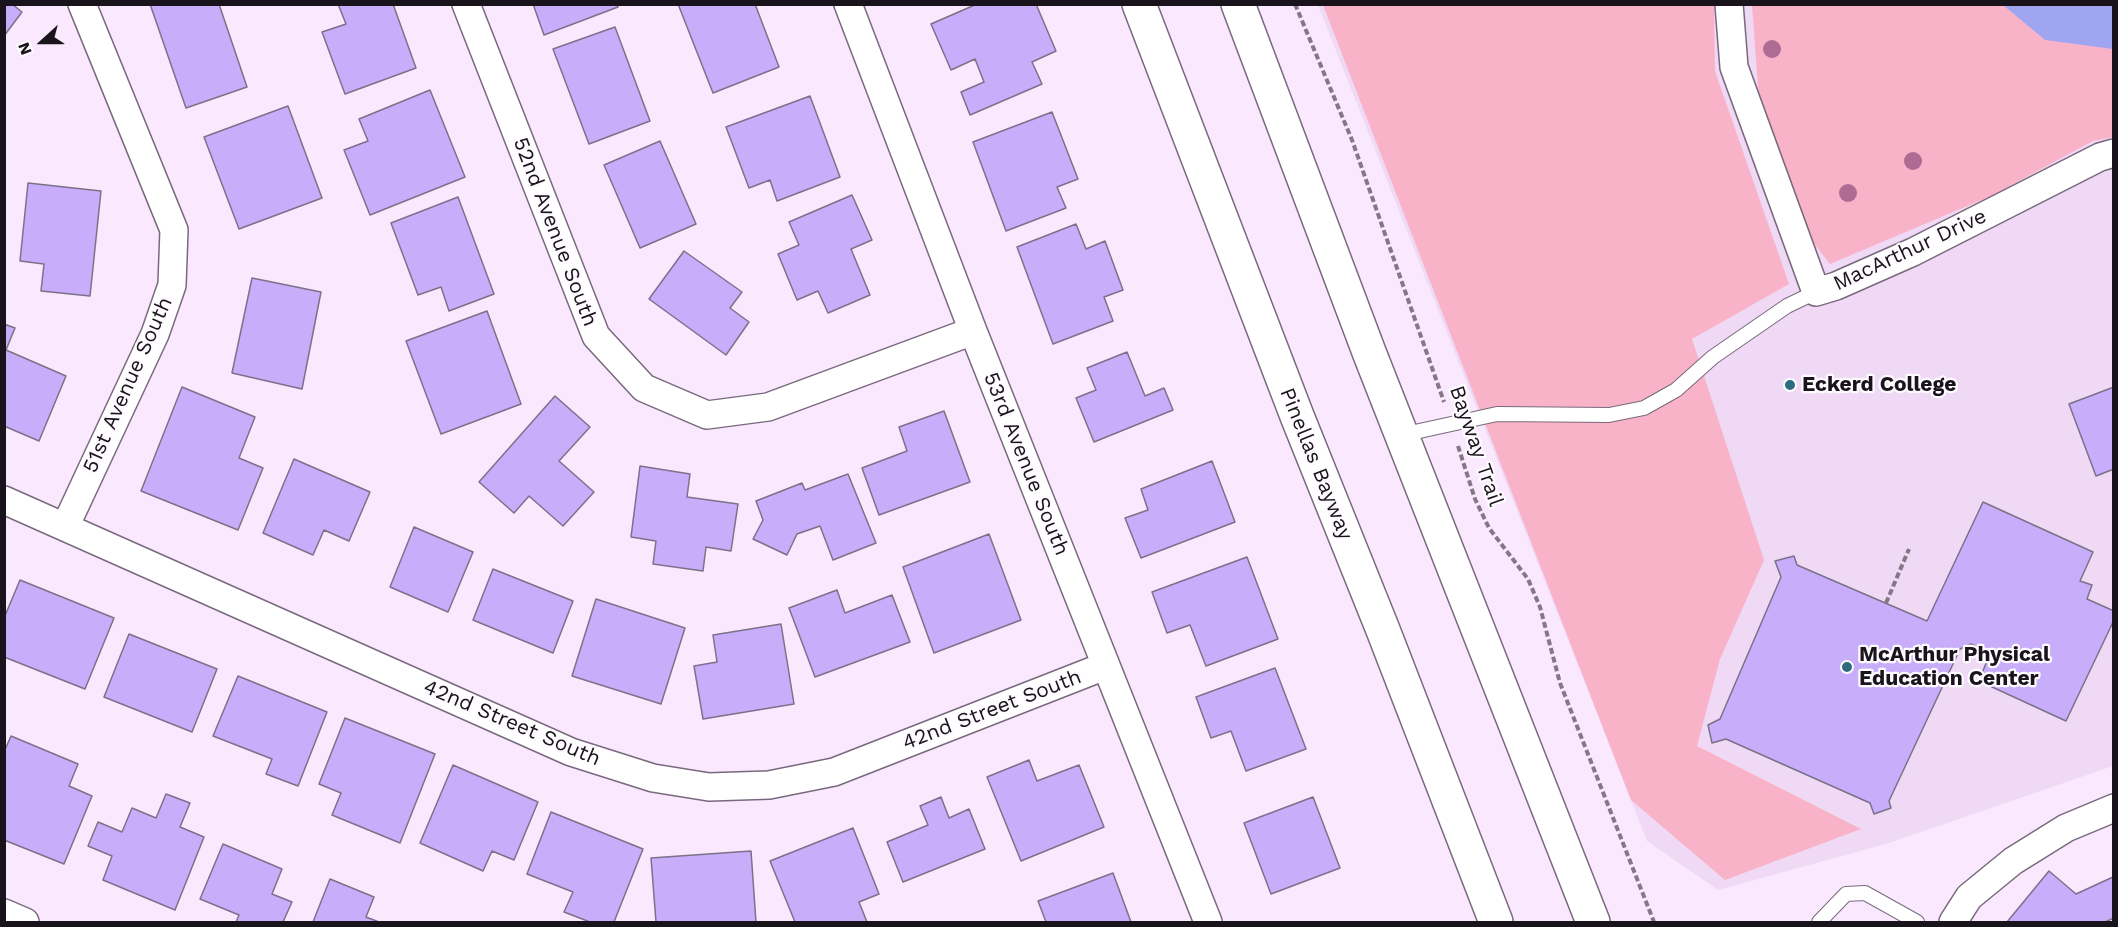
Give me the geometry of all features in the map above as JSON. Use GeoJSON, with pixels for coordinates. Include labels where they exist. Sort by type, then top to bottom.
{"type":"FeatureCollection","features":[{"type":"Feature","properties":{"kind":"main road","name":"Pinellas Bayway"},"geometry":{"type":"LineString","coordinates":[[1139,4],[1297,416],[1496,922]]}},
{"type":"Feature","properties":{"kind":"main road"},"geometry":{"type":"LineString","coordinates":[[1156,4],[1175,100]]}},
{"type":"Feature","properties":{"kind":"main road"},"geometry":{"type":"LineString","coordinates":[[1238,4],[1401,435],[1593,922]]}},
{"type":"Feature","properties":{"kind":"street","name":"51st Avenue South"},"geometry":{"type":"LineString","coordinates":[[65,527],[155,334],[172,285],[174,230],[82,4]]}},
{"type":"Feature","properties":{"kind":"street","name":"52nd Avenue South"},"geometry":{"type":"LineString","coordinates":[[466,4],[596,336],[644,388],[707,415],[768,407],[973,331]]}},
{"type":"Feature","properties":{"kind":"street","name":"53rd Avenue South"},"geometry":{"type":"LineString","coordinates":[[848,4],[973,331],[1208,922]]}},
{"type":"Feature","properties":{"kind":"street","name":"MacArthur Drive"},"geometry":{"type":"LineString","coordinates":[[1730,4],[1734,67],[1816,292],[1836,286],[1913,252],[2100,157],[2114,153]]}},
{"type":"Feature","properties":{"kind":"street","name":"42nd Street South"},"geometry":{"type":"LineString","coordinates":[[4,500],[571,752],[653,778],[710,787],[769,785],[834,772],[1106,666]]}},
{"type":"Feature","properties":{"kind":"street"},"geometry":{"type":"LineString","coordinates":[[1953,922],[1969,897],[2013,861],[2066,828],[2114,808]]}},
{"type":"Feature","properties":{"kind":"street"},"geometry":{"type":"LineString","coordinates":[[4,913],[25,922]]}},
{"type":"Feature","properties":{"kind":"lane"},"geometry":{"type":"LineString","coordinates":[[1401,435],[1497,414],[1609,415],[1644,408],[1676,390],[1713,357],[1787,306],[1816,292]]}},
{"type":"Feature","properties":{"kind":"lane"},"geometry":{"type":"LineString","coordinates":[[1819,922],[1846,894],[1865,893],[1917,922]]}},
{"type":"Feature","properties":{"kind":"path","name":"Bayway Trail"},"geometry":{"type":"LineString","coordinates":[[1295,4],[1352,140],[1438,383],[1475,499],[1489,528],[1528,579],[1540,607],[1560,683],[1654,922]]}},
{"type":"Feature","properties":{"kind":"path"},"geometry":{"type":"LineString","coordinates":[[1886,603],[1908,549]]}},
{"type":"Feature","properties":{"kind":"shaded area","name":"Eckerd College"},"geometry":{"type":"Polygon","coordinates":[[[1318,5],[2113,5],[2113,766],[1889,843],[1718,890],[1647,841],[1318,5]]]}},
{"type":"Feature","properties":{"kind":"shaded area"},"geometry":{"type":"Polygon","coordinates":[[[1323,5],[1714,5],[1715,71],[1789,284],[1692,339],[1764,560],[1720,659],[1697,746],[1861,829],[1725,880],[1631,800],[1323,5]]]}},
{"type":"Feature","properties":{"kind":"shaded area"},"geometry":{"type":"Polygon","coordinates":[[[1752,5],[2113,5],[2113,137],[2093,141],[1991,196],[1830,264],[1801,227],[1773,151],[1758,87],[1752,5]]]}},
{"type":"Feature","properties":{"kind":"water"},"geometry":{"type":"Polygon","coordinates":[[[2003,5],[2113,5],[2113,49],[2045,40],[2003,5]]]}},
{"type":"Feature","properties":{"kind":"building"},"geometry":{"type":"Polygon","coordinates":[[[4,4],[12,4],[22,12],[4,36],[4,4]]]}},
{"type":"Feature","properties":{"kind":"building"},"geometry":{"type":"Polygon","coordinates":[[[150,4],[219,4],[247,87],[186,108],[150,4]]]}},
{"type":"Feature","properties":{"kind":"building"},"geometry":{"type":"Polygon","coordinates":[[[338,4],[393,4],[416,68],[345,94],[322,32],[346,24],[338,4]]]}},
{"type":"Feature","properties":{"kind":"building"},"geometry":{"type":"Polygon","coordinates":[[[533,4],[617,4],[618,7],[544,35],[533,4]]]}},
{"type":"Feature","properties":{"kind":"building"},"geometry":{"type":"Polygon","coordinates":[[[678,4],[755,4],[779,67],[713,93],[678,4]]]}},
{"type":"Feature","properties":{"kind":"building"},"geometry":{"type":"Polygon","coordinates":[[[977,4],[1036,4],[1056,51],[1032,62],[1042,84],[970,115],[961,92],[984,82],[975,59],[951,70],[931,24],[977,4]]]}},
{"type":"Feature","properties":{"kind":"building"},"geometry":{"type":"Polygon","coordinates":[[[615,27],[650,121],[589,144],[553,49],[615,27]]]}},
{"type":"Feature","properties":{"kind":"building"},"geometry":{"type":"Polygon","coordinates":[[[430,90],[465,177],[370,215],[344,150],[368,141],[359,119],[430,90]]]}},
{"type":"Feature","properties":{"kind":"building"},"geometry":{"type":"Polygon","coordinates":[[[810,96],[840,177],[777,201],[770,180],[749,188],[726,127],[810,96]]]}},
{"type":"Feature","properties":{"kind":"building"},"geometry":{"type":"Polygon","coordinates":[[[288,106],[322,198],[239,229],[204,137],[288,106]]]}},
{"type":"Feature","properties":{"kind":"building"},"geometry":{"type":"Polygon","coordinates":[[[1052,112],[1078,179],[1057,187],[1066,208],[1006,231],[973,142],[1052,112]]]}},
{"type":"Feature","properties":{"kind":"building"},"geometry":{"type":"Polygon","coordinates":[[[660,141],[696,224],[640,248],[604,165],[660,141]]]}},
{"type":"Feature","properties":{"kind":"building"},"geometry":{"type":"Polygon","coordinates":[[[28,183],[101,191],[90,296],[41,291],[44,264],[20,261],[28,183]]]}},
{"type":"Feature","properties":{"kind":"building"},"geometry":{"type":"Polygon","coordinates":[[[852,195],[872,240],[851,249],[870,295],[828,313],[818,291],[797,300],[778,254],[799,245],[789,222],[852,195]]]}},
{"type":"Feature","properties":{"kind":"building"},"geometry":{"type":"Polygon","coordinates":[[[458,197],[494,294],[449,311],[441,287],[418,295],[391,223],[458,197]]]}},
{"type":"Feature","properties":{"kind":"building"},"geometry":{"type":"Polygon","coordinates":[[[1076,224],[1086,249],[1105,241],[1123,290],[1104,297],[1113,321],[1053,344],[1017,247],[1076,224]]]}},
{"type":"Feature","properties":{"kind":"building"},"geometry":{"type":"Polygon","coordinates":[[[684,251],[742,292],[730,308],[749,322],[726,355],[649,299],[684,251]]]}},
{"type":"Feature","properties":{"kind":"building"},"geometry":{"type":"Polygon","coordinates":[[[252,278],[321,292],[302,389],[232,373],[252,278]]]}},
{"type":"Feature","properties":{"kind":"building"},"geometry":{"type":"Polygon","coordinates":[[[487,311],[521,404],[441,434],[406,341],[487,311]]]}},
{"type":"Feature","properties":{"kind":"building"},"geometry":{"type":"Polygon","coordinates":[[[4,324],[15,328],[6,350],[66,376],[39,441],[4,426],[4,324]]]}},
{"type":"Feature","properties":{"kind":"building"},"geometry":{"type":"Polygon","coordinates":[[[1127,352],[1145,396],[1164,388],[1173,410],[1094,442],[1076,398],[1096,390],[1087,368],[1127,352]]]}},
{"type":"Feature","properties":{"kind":"building"},"geometry":{"type":"Polygon","coordinates":[[[182,387],[255,417],[239,458],[263,468],[238,530],[141,491],[182,387]]]}},
{"type":"Feature","properties":{"kind":"building"},"geometry":{"type":"Polygon","coordinates":[[[2114,387],[2114,469],[2096,476],[2069,404],[2114,387]]]}},
{"type":"Feature","properties":{"kind":"building"},"geometry":{"type":"Polygon","coordinates":[[[555,396],[590,427],[559,461],[594,492],[563,526],[529,496],[514,513],[479,482],[555,396]]]}},
{"type":"Feature","properties":{"kind":"building"},"geometry":{"type":"Polygon","coordinates":[[[944,411],[970,482],[879,515],[862,468],[907,451],[899,427],[944,411]]]}},
{"type":"Feature","properties":{"kind":"building"},"geometry":{"type":"Polygon","coordinates":[[[294,459],[370,492],[349,541],[324,530],[313,555],[263,533],[294,459]]]}},
{"type":"Feature","properties":{"kind":"building"},"geometry":{"type":"Polygon","coordinates":[[[1212,461],[1235,522],[1141,558],[1125,518],[1148,510],[1141,489],[1212,461]]]}},
{"type":"Feature","properties":{"kind":"building"},"geometry":{"type":"Polygon","coordinates":[[[640,466],[690,474],[687,497],[738,504],[731,551],[706,547],[703,571],[653,564],[656,541],[631,537],[640,466]]]}},
{"type":"Feature","properties":{"kind":"building"},"geometry":{"type":"Polygon","coordinates":[[[848,474],[876,543],[833,560],[820,526],[797,534],[787,555],[753,539],[763,520],[756,501],[802,483],[805,490],[848,474]]]}},
{"type":"Feature","properties":{"kind":"building","name":"McArthur Physical Education Center"},"geometry":{"type":"Polygon","coordinates":[[[1983,502],[2093,552],[2080,581],[2092,585],[2087,599],[2114,611],[2114,620],[2066,721],[1979,681],[1990,653],[1971,644],[1960,649],[1889,801],[1891,808],[1874,814],[1870,803],[1726,739],[1712,743],[1708,725],[1720,719],[1781,577],[1775,561],[1794,556],[1797,565],[1927,621],[1983,502]]]}},
{"type":"Feature","properties":{"kind":"building"},"geometry":{"type":"Polygon","coordinates":[[[414,527],[473,552],[448,612],[390,587],[414,527]]]}},
{"type":"Feature","properties":{"kind":"building"},"geometry":{"type":"Polygon","coordinates":[[[989,534],[1021,620],[934,653],[903,567],[989,534]]]}},
{"type":"Feature","properties":{"kind":"building"},"geometry":{"type":"Polygon","coordinates":[[[1247,557],[1278,639],[1206,666],[1190,625],[1167,633],[1152,592],[1247,557]]]}},
{"type":"Feature","properties":{"kind":"building"},"geometry":{"type":"Polygon","coordinates":[[[493,569],[573,601],[553,653],[473,620],[493,569]]]}},
{"type":"Feature","properties":{"kind":"building"},"geometry":{"type":"Polygon","coordinates":[[[20,580],[114,618],[85,689],[4,657],[4,618],[20,580]]]}},
{"type":"Feature","properties":{"kind":"building"},"geometry":{"type":"Polygon","coordinates":[[[837,590],[845,613],[892,595],[910,642],[815,677],[789,608],[837,590]]]}},
{"type":"Feature","properties":{"kind":"building"},"geometry":{"type":"Polygon","coordinates":[[[596,599],[685,628],[661,704],[572,676],[596,599]]]}},
{"type":"Feature","properties":{"kind":"building"},"geometry":{"type":"Polygon","coordinates":[[[781,624],[794,704],[703,719],[694,666],[717,662],[713,635],[781,624]]]}},
{"type":"Feature","properties":{"kind":"building"},"geometry":{"type":"Polygon","coordinates":[[[129,634],[217,669],[192,732],[104,697],[129,634]]]}},
{"type":"Feature","properties":{"kind":"building"},"geometry":{"type":"Polygon","coordinates":[[[1275,668],[1306,749],[1246,771],[1231,731],[1211,738],[1196,697],[1275,668]]]}},
{"type":"Feature","properties":{"kind":"building"},"geometry":{"type":"Polygon","coordinates":[[[238,676],[327,712],[298,786],[266,774],[272,759],[213,736],[238,676]]]}},
{"type":"Feature","properties":{"kind":"building"},"geometry":{"type":"Polygon","coordinates":[[[345,718],[435,754],[400,843],[332,815],[341,793],[319,784],[345,718]]]}},
{"type":"Feature","properties":{"kind":"building"},"geometry":{"type":"Polygon","coordinates":[[[11,736],[78,764],[69,786],[92,796],[64,864],[4,840],[4,752],[11,736]]]}},
{"type":"Feature","properties":{"kind":"building"},"geometry":{"type":"Polygon","coordinates":[[[1029,760],[1037,781],[1079,765],[1104,827],[1021,861],[987,777],[1029,760]]]}},
{"type":"Feature","properties":{"kind":"building"},"geometry":{"type":"Polygon","coordinates":[[[453,765],[538,802],[514,860],[492,851],[483,871],[420,843],[453,765]]]}},
{"type":"Feature","properties":{"kind":"building"},"geometry":{"type":"Polygon","coordinates":[[[166,794],[190,803],[180,827],[204,837],[175,910],[103,880],[112,856],[88,846],[98,822],[122,832],[132,808],[156,818],[166,794]]]}},
{"type":"Feature","properties":{"kind":"building"},"geometry":{"type":"Polygon","coordinates":[[[941,797],[949,818],[969,809],[985,849],[903,882],[887,842],[928,825],[920,806],[941,797]]]}},
{"type":"Feature","properties":{"kind":"building"},"geometry":{"type":"Polygon","coordinates":[[[1313,797],[1340,868],[1271,894],[1244,823],[1313,797]]]}},
{"type":"Feature","properties":{"kind":"building"},"geometry":{"type":"Polygon","coordinates":[[[551,812],[643,849],[614,922],[590,922],[564,912],[573,892],[527,874],[551,812]]]}},
{"type":"Feature","properties":{"kind":"building"},"geometry":{"type":"Polygon","coordinates":[[[853,828],[879,894],[859,902],[867,922],[795,922],[770,861],[853,828]]]}},
{"type":"Feature","properties":{"kind":"building"},"geometry":{"type":"Polygon","coordinates":[[[223,844],[282,869],[272,894],[292,902],[283,922],[236,922],[239,915],[200,899],[223,844]]]}},
{"type":"Feature","properties":{"kind":"building"},"geometry":{"type":"Polygon","coordinates":[[[751,851],[756,922],[656,922],[651,858],[751,851]]]}},
{"type":"Feature","properties":{"kind":"building"},"geometry":{"type":"Polygon","coordinates":[[[2049,871],[2076,894],[2113,877],[2114,918],[2105,922],[2007,922],[2049,871]]]}},
{"type":"Feature","properties":{"kind":"building"},"geometry":{"type":"Polygon","coordinates":[[[1113,873],[1131,922],[1046,922],[1038,901],[1113,873]]]}},
{"type":"Feature","properties":{"kind":"building"},"geometry":{"type":"Polygon","coordinates":[[[330,879],[374,897],[366,917],[379,922],[313,922],[330,879]]]}},
{"type":"Feature","properties":{"kind":"place","name":"Eckerd College"},"geometry":{"type":"Point","coordinates":[1790,385]}},
{"type":"Feature","properties":{"kind":"place","name":"McArthur Physical Education Center"},"geometry":{"type":"Point","coordinates":[1847,667]}}]}
